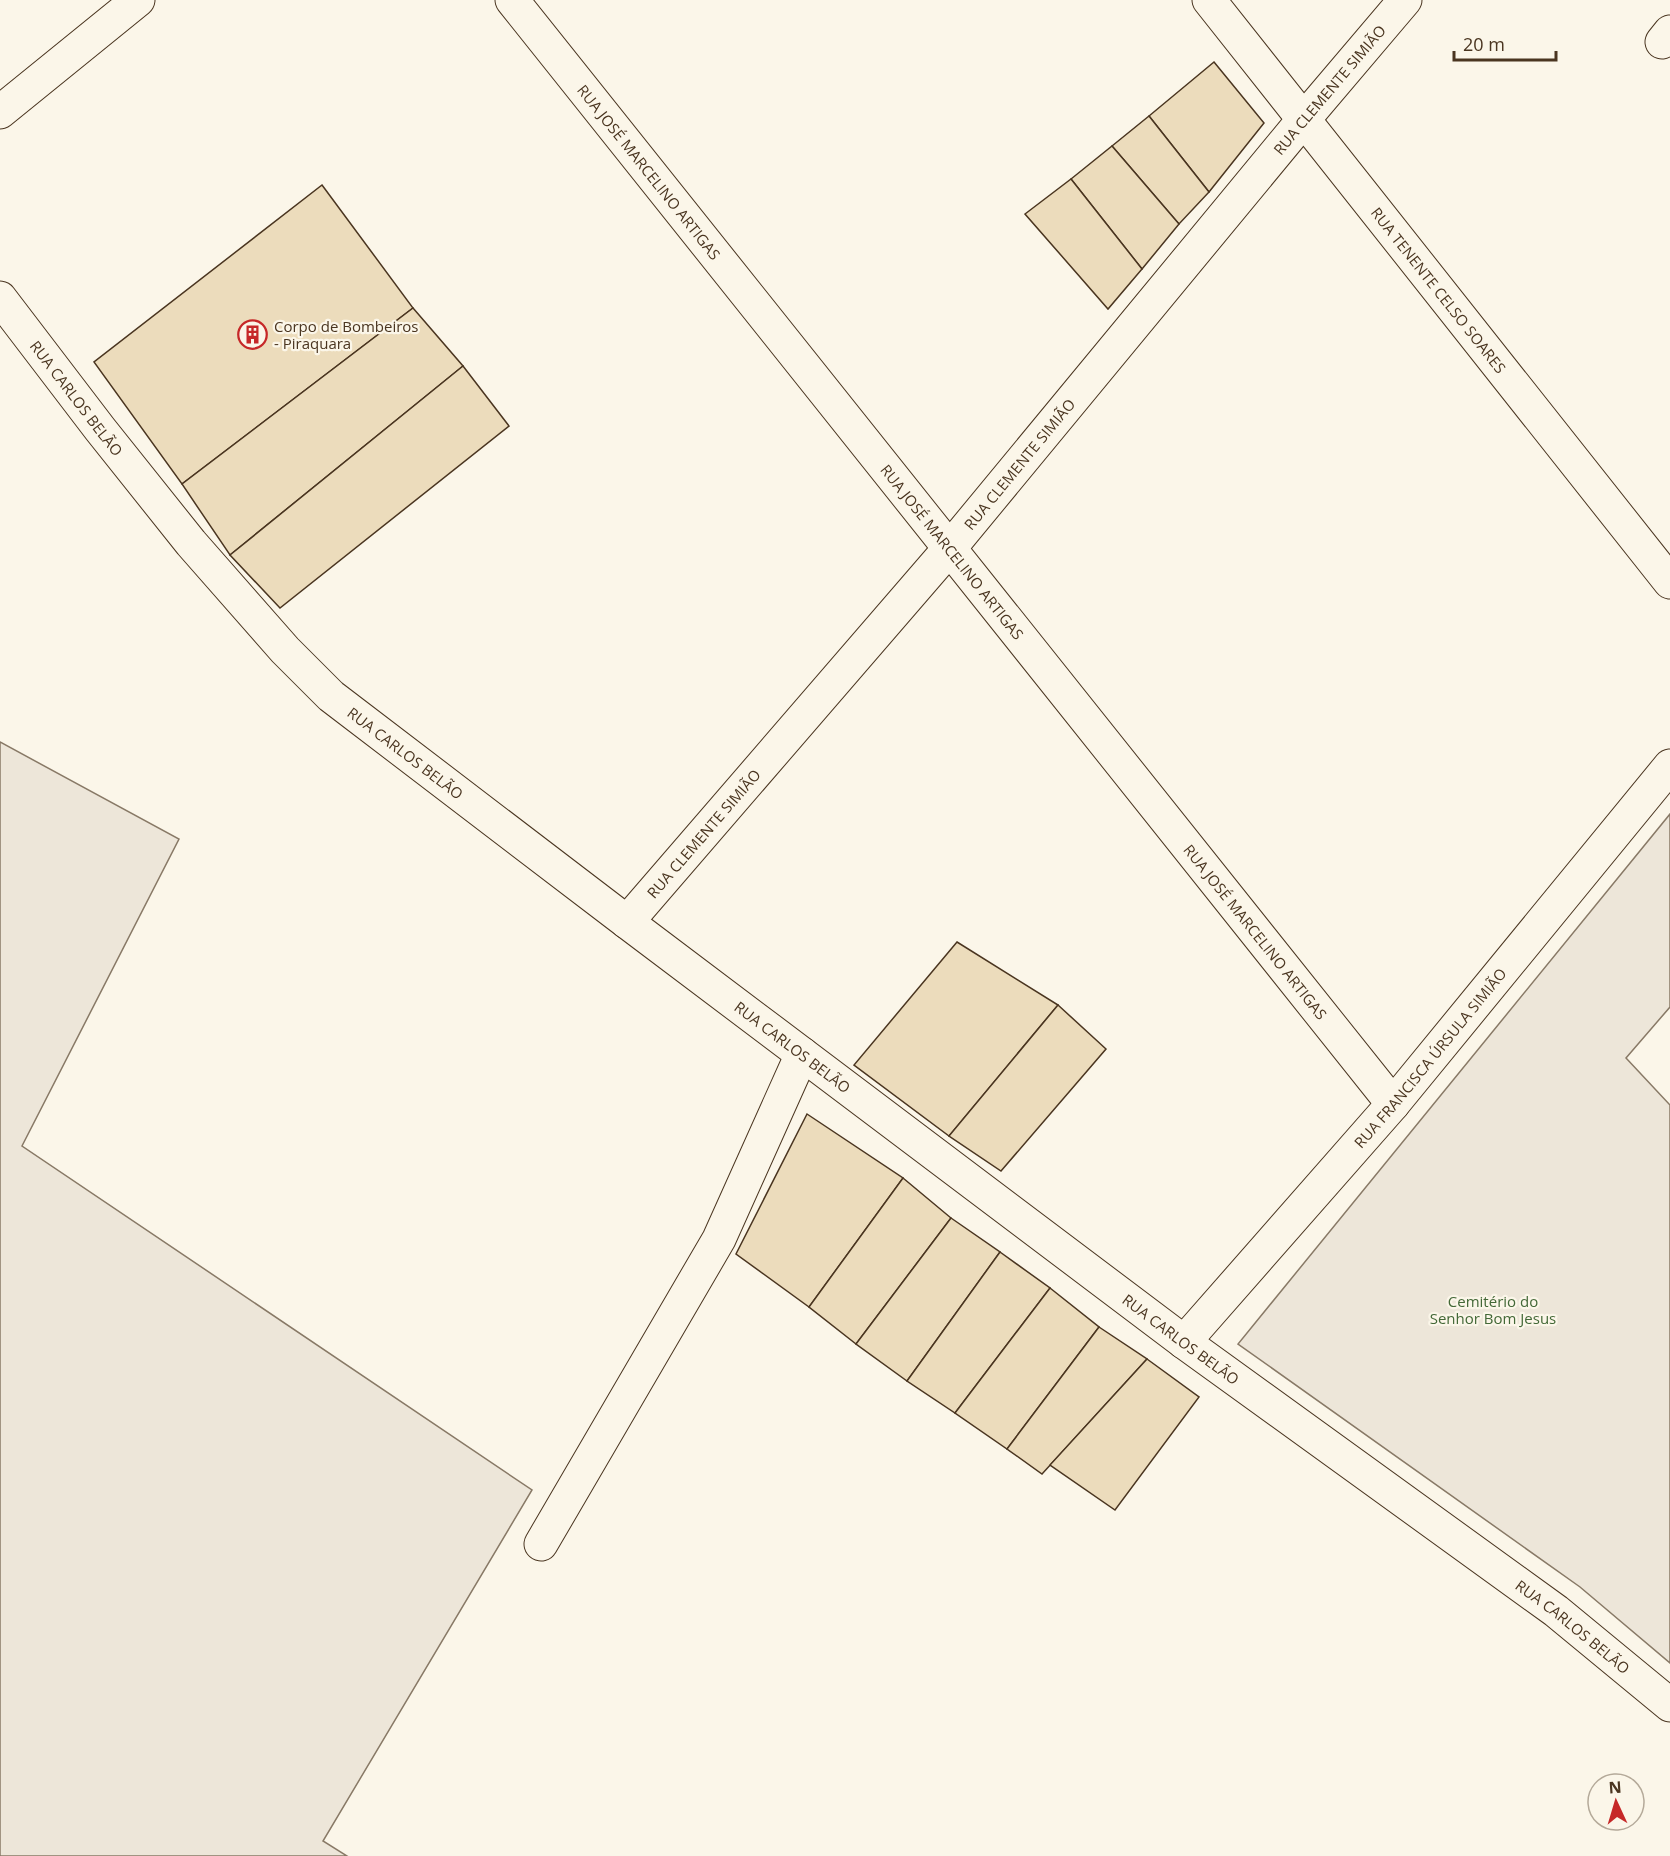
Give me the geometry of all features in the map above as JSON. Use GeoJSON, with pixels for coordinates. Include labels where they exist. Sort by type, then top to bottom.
{"type":"FeatureCollection","features":[{"type":"Feature","properties":{"kind":"street"},"geometry":{"type":"LineString","coordinates":[[0,112],[138,0]]}},
{"type":"Feature","properties":{"kind":"street","name":"RUA JOSÉ MARCELINO ARTIGAS"},"geometry":{"type":"LineString","coordinates":[[512,0],[1393,1104]]}},
{"type":"Feature","properties":{"kind":"street","name":"RUA TENENTE CELSO SOARES"},"geometry":{"type":"LineString","coordinates":[[1209,0],[1670,582]]}},
{"type":"Feature","properties":{"kind":"street","name":"RUA CLEMENTE SIMIÃO"},"geometry":{"type":"LineString","coordinates":[[627,922],[949,549],[1405,0]]}},
{"type":"Feature","properties":{"kind":"street","name":"RUA CARLOS BELÃO"},"geometry":{"type":"LineString","coordinates":[[0,300],[191,543],[285,650],[331,696],[1184,1342],[1556,1611],[1670,1705]]}},
{"type":"Feature","properties":{"kind":"street","name":"RUA FRANCISCA ÚRSULA SIMIÃO"},"geometry":{"type":"LineString","coordinates":[[1184,1342],[1393,1104],[1670,766]]}},
{"type":"Feature","properties":{"kind":"street"},"geometry":{"type":"LineString","coordinates":[[541,1544],[719,1239],[802,1054]]}},
{"type":"Feature","properties":{"kind":"green space"},"geometry":{"type":"Polygon","coordinates":[[[0,742],[179,839],[22,1146],[532,1490],[323,1841],[347,1856],[0,1856],[0,742]]]}},
{"type":"Feature","properties":{"kind":"green space","name":"Cemitério do Senhor Bom Jesus"},"geometry":{"type":"Polygon","coordinates":[[[1670,814],[1670,1007],[1626,1058],[1670,1105],[1670,1663],[1580,1587],[1238,1344],[1670,814]]]}},
{"type":"Feature","properties":{"kind":"building"},"geometry":{"type":"Polygon","coordinates":[[[1214,62],[1264,123],[1209,192],[1149,116],[1214,62]]]}},
{"type":"Feature","properties":{"kind":"building"},"geometry":{"type":"Polygon","coordinates":[[[1149,116],[1209,192],[1179,224],[1112,146],[1149,116]]]}},
{"type":"Feature","properties":{"kind":"building"},"geometry":{"type":"Polygon","coordinates":[[[1112,146],[1179,224],[1142,269],[1071,179],[1112,146]]]}},
{"type":"Feature","properties":{"kind":"building"},"geometry":{"type":"Polygon","coordinates":[[[1071,179],[1142,269],[1108,309],[1025,214],[1071,179]]]}},
{"type":"Feature","properties":{"kind":"building","name":"Corpo de Bombeiros - Piraquara"},"geometry":{"type":"Polygon","coordinates":[[[322,185],[413,308],[182,484],[94,362],[322,185]]]}},
{"type":"Feature","properties":{"kind":"building"},"geometry":{"type":"Polygon","coordinates":[[[413,308],[463,366],[230,555],[182,484],[413,308]]]}},
{"type":"Feature","properties":{"kind":"building"},"geometry":{"type":"Polygon","coordinates":[[[463,366],[509,426],[280,608],[230,555],[463,366]]]}},
{"type":"Feature","properties":{"kind":"building"},"geometry":{"type":"Polygon","coordinates":[[[957,942],[1058,1005],[949,1136],[854,1065],[957,942]]]}},
{"type":"Feature","properties":{"kind":"building"},"geometry":{"type":"Polygon","coordinates":[[[1058,1005],[1106,1049],[1001,1171],[949,1136],[1058,1005]]]}},
{"type":"Feature","properties":{"kind":"building"},"geometry":{"type":"Polygon","coordinates":[[[807,1114],[903,1178],[809,1307],[736,1254],[807,1114]]]}},
{"type":"Feature","properties":{"kind":"building"},"geometry":{"type":"Polygon","coordinates":[[[903,1178],[951,1218],[856,1344],[809,1307],[903,1178]]]}},
{"type":"Feature","properties":{"kind":"building"},"geometry":{"type":"Polygon","coordinates":[[[951,1218],[1000,1252],[907,1381],[856,1344],[951,1218]]]}},
{"type":"Feature","properties":{"kind":"building"},"geometry":{"type":"Polygon","coordinates":[[[1000,1252],[1050,1288],[955,1413],[907,1381],[1000,1252]]]}},
{"type":"Feature","properties":{"kind":"building"},"geometry":{"type":"Polygon","coordinates":[[[1050,1288],[1099,1327],[1007,1449],[955,1413],[1050,1288]]]}},
{"type":"Feature","properties":{"kind":"building"},"geometry":{"type":"Polygon","coordinates":[[[1099,1327],[1147,1359],[1042,1474],[1007,1449],[1099,1327]]]}},
{"type":"Feature","properties":{"kind":"building"},"geometry":{"type":"Polygon","coordinates":[[[1147,1359],[1199,1397],[1115,1510],[1050,1465],[1147,1359]]]}},
{"type":"Feature","properties":{"kind":"place","name":"Corpo de Bombeiros - Piraquara"},"geometry":{"type":"Point","coordinates":[253,335]}}]}
